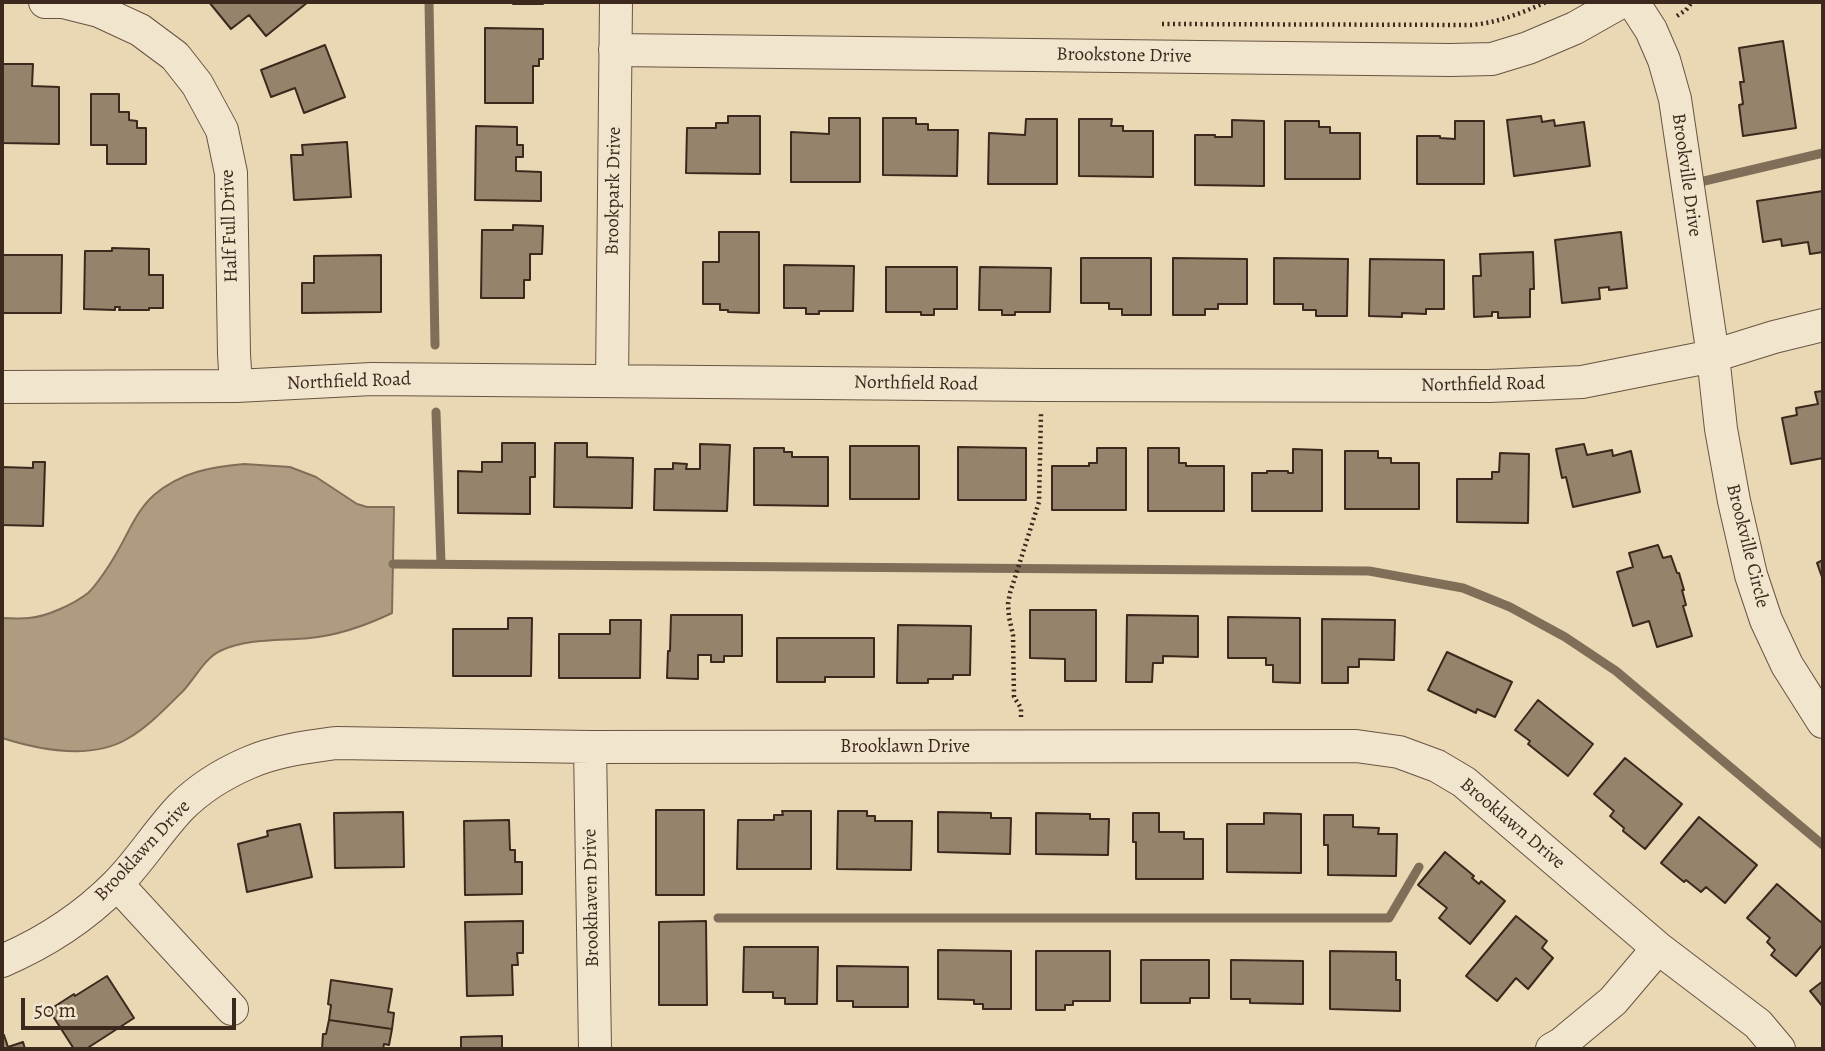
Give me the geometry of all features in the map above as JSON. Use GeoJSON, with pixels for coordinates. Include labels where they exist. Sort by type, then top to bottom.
{"type":"FeatureCollection","features":[{"type":"Feature","properties":{"kind":"street","name":"Half Full Drive"},"geometry":{"type":"LineString","coordinates":[[45,2],[63,2],[99,11],[140,30],[174,56],[197,84],[222,130],[231,173],[233,355],[236,386]]}},
{"type":"Feature","properties":{"kind":"street","name":"Brookpark Drive"},"geometry":{"type":"LineString","coordinates":[[612,381],[615,2]]}},
{"type":"Feature","properties":{"kind":"street","name":"Brookstone Drive"},"geometry":{"type":"LineString","coordinates":[[615,50],[1492,59],[1528,48],[1575,28],[1621,2]]}},
{"type":"Feature","properties":{"kind":"street","name":"Brookville Drive"},"geometry":{"type":"LineString","coordinates":[[1633,2],[1651,30],[1664,60],[1675,99],[1713,356]]}},
{"type":"Feature","properties":{"kind":"street","name":"Northfield Road"},"geometry":{"type":"LineString","coordinates":[[2,387],[236,386],[372,379],[1042,386],[1489,386],[1582,382],[1713,356],[1823,325]]}},
{"type":"Feature","properties":{"kind":"street","name":"Brookville Circle"},"geometry":{"type":"LineString","coordinates":[[1713,356],[1721,429],[1751,575],[1766,620],[1787,665],[1823,722]]}},
{"type":"Feature","properties":{"kind":"street","name":"Brooklawn Drive"},"geometry":{"type":"LineString","coordinates":[[2,961],[29,949],[79,917],[117,884],[182,806],[217,780],[247,763],[270,755],[336,743],[590,747],[1356,746],[1399,752],[1437,766],[1473,788],[1658,948],[1758,1024],[1779,1049]]}},
{"type":"Feature","properties":{"kind":"street","name":"Brookhaven Drive"},"geometry":{"type":"LineString","coordinates":[[590,747],[595,1049]]}},
{"type":"Feature","properties":{"kind":"street"},"geometry":{"type":"LineString","coordinates":[[117,884],[232,1009]]}},
{"type":"Feature","properties":{"kind":"street"},"geometry":{"type":"LineString","coordinates":[[1552,1049],[1613,1001],[1658,948]]}},
{"type":"Feature","properties":{"kind":"path"},"geometry":{"type":"LineString","coordinates":[[1158,24],[1471,25],[1503,19],[1546,2]]}},
{"type":"Feature","properties":{"kind":"path"},"geometry":{"type":"LineString","coordinates":[[1021,747],[1021,708],[1014,697],[1013,635],[1008,604],[1039,502],[1042,386]]}},
{"type":"Feature","properties":{"kind":"shaded area"},"geometry":{"type":"Polygon","coordinates":[[[244,464],[290,467],[316,477],[357,504],[367,507],[394,507],[392,613],[331,635],[253,642],[220,651],[210,658],[184,690],[157,716],[135,734],[113,745],[82,751],[65,751],[2,738],[2,618],[36,617],[60,609],[82,597],[103,574],[137,515],[154,495],[175,481],[197,472],[244,464]]]}},
{"type":"Feature","properties":{"kind":"building"},"geometry":{"type":"Polygon","coordinates":[[[209,2],[308,2],[266,36],[249,15],[231,29],[209,2]]]}},
{"type":"Feature","properties":{"kind":"building"},"geometry":{"type":"Polygon","coordinates":[[[543,2],[543,4],[513,4],[543,2]]]}},
{"type":"Feature","properties":{"kind":"building"},"geometry":{"type":"Polygon","coordinates":[[[485,28],[543,29],[543,59],[539,59],[539,66],[533,66],[533,103],[485,103],[485,28]]]}},
{"type":"Feature","properties":{"kind":"building"},"geometry":{"type":"Polygon","coordinates":[[[1783,41],[1796,128],[1743,136],[1739,105],[1743,104],[1740,82],[1744,82],[1739,48],[1783,41]]]}},
{"type":"Feature","properties":{"kind":"building"},"geometry":{"type":"Polygon","coordinates":[[[325,45],[345,97],[304,113],[295,88],[271,97],[261,70],[325,45]]]}},
{"type":"Feature","properties":{"kind":"building"},"geometry":{"type":"Polygon","coordinates":[[[3,64],[33,64],[32,86],[59,87],[59,144],[2,143],[3,64]]]}},
{"type":"Feature","properties":{"kind":"building"},"geometry":{"type":"Polygon","coordinates":[[[91,94],[119,94],[119,112],[129,112],[129,120],[137,121],[137,128],[146,128],[146,164],[107,164],[107,145],[91,145],[91,94]]]}},
{"type":"Feature","properties":{"kind":"building"},"geometry":{"type":"Polygon","coordinates":[[[728,116],[760,116],[760,174],[686,173],[687,128],[716,128],[716,123],[728,123],[728,116]]]}},
{"type":"Feature","properties":{"kind":"building"},"geometry":{"type":"Polygon","coordinates":[[[1541,116],[1542,122],[1554,120],[1555,126],[1584,122],[1590,166],[1514,176],[1507,120],[1541,116]]]}},
{"type":"Feature","properties":{"kind":"building"},"geometry":{"type":"Polygon","coordinates":[[[829,118],[860,118],[860,182],[791,182],[791,132],[829,134],[829,118]]]}},
{"type":"Feature","properties":{"kind":"building"},"geometry":{"type":"Polygon","coordinates":[[[883,118],[916,118],[916,124],[928,124],[928,130],[958,130],[957,176],[883,175],[883,118]]]}},
{"type":"Feature","properties":{"kind":"building"},"geometry":{"type":"Polygon","coordinates":[[[1026,119],[1057,119],[1057,184],[988,184],[989,133],[1025,135],[1026,119]]]}},
{"type":"Feature","properties":{"kind":"building"},"geometry":{"type":"Polygon","coordinates":[[[1079,119],[1112,119],[1111,126],[1123,126],[1123,131],[1153,131],[1153,177],[1079,176],[1079,119]]]}},
{"type":"Feature","properties":{"kind":"building"},"geometry":{"type":"Polygon","coordinates":[[[1232,120],[1264,121],[1264,186],[1195,185],[1195,135],[1232,137],[1232,120]]]}},
{"type":"Feature","properties":{"kind":"building"},"geometry":{"type":"Polygon","coordinates":[[[1285,121],[1319,121],[1319,127],[1330,127],[1330,133],[1360,133],[1360,179],[1285,179],[1285,121]]]}},
{"type":"Feature","properties":{"kind":"building"},"geometry":{"type":"Polygon","coordinates":[[[1455,121],[1484,121],[1484,184],[1417,184],[1417,136],[1455,139],[1455,121]]]}},
{"type":"Feature","properties":{"kind":"building"},"geometry":{"type":"Polygon","coordinates":[[[476,126],[517,127],[517,145],[523,145],[523,157],[516,157],[516,171],[541,172],[541,201],[475,200],[476,126]]]}},
{"type":"Feature","properties":{"kind":"building"},"geometry":{"type":"Polygon","coordinates":[[[347,142],[351,197],[294,200],[291,155],[303,155],[302,145],[347,142]]]}},
{"type":"Feature","properties":{"kind":"building"},"geometry":{"type":"Polygon","coordinates":[[[1823,191],[1823,252],[1810,254],[1808,242],[1782,246],[1781,239],[1763,242],[1757,201],[1823,191]]]}},
{"type":"Feature","properties":{"kind":"building"},"geometry":{"type":"Polygon","coordinates":[[[513,225],[543,226],[542,254],[530,254],[530,280],[524,280],[524,298],[481,298],[482,230],[513,230],[513,225]]]}},
{"type":"Feature","properties":{"kind":"building"},"geometry":{"type":"Polygon","coordinates":[[[719,232],[759,232],[759,313],[728,312],[720,310],[720,304],[703,304],[703,262],[719,262],[719,232]]]}},
{"type":"Feature","properties":{"kind":"building"},"geometry":{"type":"Polygon","coordinates":[[[1621,232],[1627,288],[1599,288],[1600,299],[1562,303],[1555,240],[1621,232]]]}},
{"type":"Feature","properties":{"kind":"building"},"geometry":{"type":"Polygon","coordinates":[[[112,248],[149,249],[149,275],[163,275],[163,308],[84,309],[85,251],[112,251],[112,248]]]}},
{"type":"Feature","properties":{"kind":"building"},"geometry":{"type":"Polygon","coordinates":[[[1533,252],[1534,289],[1530,289],[1530,317],[1498,318],[1498,312],[1492,312],[1492,316],[1474,317],[1473,276],[1481,276],[1480,254],[1533,252]]]}},
{"type":"Feature","properties":{"kind":"building"},"geometry":{"type":"Polygon","coordinates":[[[2,255],[62,255],[61,313],[2,313],[2,255]]]}},
{"type":"Feature","properties":{"kind":"building"},"geometry":{"type":"Polygon","coordinates":[[[381,255],[381,312],[302,313],[302,283],[314,283],[314,256],[381,255]]]}},
{"type":"Feature","properties":{"kind":"building"},"geometry":{"type":"Polygon","coordinates":[[[1081,258],[1151,258],[1151,315],[1122,315],[1122,309],[1109,309],[1109,303],[1081,303],[1081,258]]]}},
{"type":"Feature","properties":{"kind":"building"},"geometry":{"type":"Polygon","coordinates":[[[1173,258],[1247,259],[1247,304],[1218,304],[1218,309],[1205,309],[1205,315],[1173,315],[1173,258]]]}},
{"type":"Feature","properties":{"kind":"building"},"geometry":{"type":"Polygon","coordinates":[[[1274,258],[1348,259],[1347,316],[1316,316],[1316,310],[1303,310],[1303,304],[1274,304],[1274,258]]]}},
{"type":"Feature","properties":{"kind":"building"},"geometry":{"type":"Polygon","coordinates":[[[1370,259],[1444,260],[1444,309],[1426,309],[1426,314],[1402,313],[1402,317],[1369,316],[1370,259]]]}},
{"type":"Feature","properties":{"kind":"building"},"geometry":{"type":"Polygon","coordinates":[[[784,265],[854,266],[853,311],[819,311],[819,314],[806,314],[806,308],[784,308],[784,265]]]}},
{"type":"Feature","properties":{"kind":"building"},"geometry":{"type":"Polygon","coordinates":[[[886,267],[957,267],[957,309],[934,309],[934,315],[921,315],[921,312],[886,312],[886,267]]]}},
{"type":"Feature","properties":{"kind":"building"},"geometry":{"type":"Polygon","coordinates":[[[980,267],[1051,268],[1050,312],[1015,312],[1015,315],[1002,315],[1002,310],[979,310],[980,267]]]}},
{"type":"Feature","properties":{"kind":"building"},"geometry":{"type":"Polygon","coordinates":[[[1823,391],[1823,458],[1791,464],[1782,418],[1797,415],[1796,408],[1818,404],[1815,392],[1823,391]]]}},
{"type":"Feature","properties":{"kind":"building"},"geometry":{"type":"Polygon","coordinates":[[[502,443],[535,443],[535,477],[530,477],[530,514],[458,513],[458,471],[482,472],[482,462],[502,462],[502,443]]]}},
{"type":"Feature","properties":{"kind":"building"},"geometry":{"type":"Polygon","coordinates":[[[555,443],[587,443],[587,457],[633,458],[632,508],[554,507],[555,443]]]}},
{"type":"Feature","properties":{"kind":"building"},"geometry":{"type":"Polygon","coordinates":[[[700,444],[730,445],[727,511],[654,510],[655,469],[673,469],[673,463],[687,464],[686,469],[700,469],[700,444]]]}},
{"type":"Feature","properties":{"kind":"building"},"geometry":{"type":"Polygon","coordinates":[[[1584,444],[1587,455],[1612,450],[1613,456],[1631,451],[1640,492],[1573,507],[1566,477],[1562,478],[1556,449],[1584,444]]]}},
{"type":"Feature","properties":{"kind":"building"},"geometry":{"type":"Polygon","coordinates":[[[850,446],[919,446],[919,499],[850,499],[850,446]]]}},
{"type":"Feature","properties":{"kind":"building"},"geometry":{"type":"Polygon","coordinates":[[[958,447],[1026,448],[1026,500],[958,500],[958,447]]]}},
{"type":"Feature","properties":{"kind":"building"},"geometry":{"type":"Polygon","coordinates":[[[754,448],[784,448],[784,452],[792,452],[792,457],[828,457],[828,506],[754,505],[754,448]]]}},
{"type":"Feature","properties":{"kind":"building"},"geometry":{"type":"Polygon","coordinates":[[[1097,448],[1126,448],[1126,510],[1052,510],[1052,466],[1089,466],[1089,463],[1097,463],[1097,448]]]}},
{"type":"Feature","properties":{"kind":"building"},"geometry":{"type":"Polygon","coordinates":[[[1148,448],[1179,448],[1179,463],[1186,463],[1186,466],[1224,466],[1224,511],[1148,511],[1148,448]]]}},
{"type":"Feature","properties":{"kind":"building"},"geometry":{"type":"Polygon","coordinates":[[[1293,449],[1322,450],[1322,511],[1252,511],[1252,473],[1293,473],[1293,449]]]}},
{"type":"Feature","properties":{"kind":"building"},"geometry":{"type":"Polygon","coordinates":[[[1345,451],[1378,451],[1378,458],[1391,458],[1391,463],[1419,463],[1419,509],[1345,509],[1345,451]]]}},
{"type":"Feature","properties":{"kind":"building"},"geometry":{"type":"Polygon","coordinates":[[[1500,453],[1529,454],[1528,523],[1457,522],[1457,479],[1492,479],[1492,472],[1499,472],[1500,453]]]}},
{"type":"Feature","properties":{"kind":"building"},"geometry":{"type":"Polygon","coordinates":[[[33,462],[45,462],[43,526],[2,525],[2,467],[33,468],[33,462]]]}},
{"type":"Feature","properties":{"kind":"building"},"geometry":{"type":"Polygon","coordinates":[[[1658,545],[1663,558],[1671,556],[1679,573],[1686,605],[1683,606],[1692,636],[1657,647],[1649,621],[1633,626],[1617,572],[1633,567],[1629,553],[1658,545]]]}},
{"type":"Feature","properties":{"kind":"building"},"geometry":{"type":"Polygon","coordinates":[[[1823,560],[1823,580],[1817,563],[1823,560]]]}},
{"type":"Feature","properties":{"kind":"building"},"geometry":{"type":"Polygon","coordinates":[[[1030,610],[1096,610],[1096,681],[1065,681],[1065,659],[1030,658],[1030,610]]]}},
{"type":"Feature","properties":{"kind":"building"},"geometry":{"type":"Polygon","coordinates":[[[671,615],[742,615],[742,656],[724,656],[724,662],[711,662],[711,655],[698,655],[698,679],[667,678],[671,615]]]}},
{"type":"Feature","properties":{"kind":"building"},"geometry":{"type":"Polygon","coordinates":[[[1127,615],[1198,616],[1198,657],[1163,656],[1163,663],[1153,663],[1152,682],[1126,682],[1127,615]]]}},
{"type":"Feature","properties":{"kind":"building"},"geometry":{"type":"Polygon","coordinates":[[[1228,617],[1300,618],[1300,683],[1273,682],[1273,665],[1266,665],[1266,658],[1228,658],[1228,617]]]}},
{"type":"Feature","properties":{"kind":"building"},"geometry":{"type":"Polygon","coordinates":[[[508,618],[532,618],[531,676],[453,676],[453,629],[508,629],[508,618]]]}},
{"type":"Feature","properties":{"kind":"building"},"geometry":{"type":"Polygon","coordinates":[[[1322,619],[1395,620],[1394,660],[1359,659],[1359,667],[1348,667],[1348,683],[1322,683],[1322,619]]]}},
{"type":"Feature","properties":{"kind":"building"},"geometry":{"type":"Polygon","coordinates":[[[610,620],[641,620],[640,678],[559,678],[559,634],[610,634],[610,620]]]}},
{"type":"Feature","properties":{"kind":"building"},"geometry":{"type":"Polygon","coordinates":[[[898,625],[971,626],[970,675],[953,675],[953,679],[928,679],[928,683],[897,683],[898,625]]]}},
{"type":"Feature","properties":{"kind":"building"},"geometry":{"type":"Polygon","coordinates":[[[777,638],[874,638],[874,677],[825,677],[825,682],[777,682],[777,638]]]}},
{"type":"Feature","properties":{"kind":"building"},"geometry":{"type":"Polygon","coordinates":[[[1447,652],[1512,682],[1495,717],[1477,709],[1476,713],[1428,690],[1447,652]]]}},
{"type":"Feature","properties":{"kind":"building"},"geometry":{"type":"Polygon","coordinates":[[[1538,700],[1593,744],[1568,776],[1515,730],[1538,700]]]}},
{"type":"Feature","properties":{"kind":"building"},"geometry":{"type":"Polygon","coordinates":[[[1625,758],[1682,804],[1645,849],[1623,831],[1624,828],[1610,816],[1614,811],[1594,794],[1625,758]]]}},
{"type":"Feature","properties":{"kind":"building"},"geometry":{"type":"Polygon","coordinates":[[[656,810],[704,810],[704,895],[656,895],[656,810]]]}},
{"type":"Feature","properties":{"kind":"building"},"geometry":{"type":"Polygon","coordinates":[[[782,811],[811,811],[811,869],[737,869],[738,820],[774,820],[774,815],[783,815],[782,811]]]}},
{"type":"Feature","properties":{"kind":"building"},"geometry":{"type":"Polygon","coordinates":[[[838,811],[867,811],[867,816],[875,816],[875,821],[912,821],[911,870],[837,869],[838,811]]]}},
{"type":"Feature","properties":{"kind":"building"},"geometry":{"type":"Polygon","coordinates":[[[403,812],[404,867],[335,868],[334,813],[403,812]]]}},
{"type":"Feature","properties":{"kind":"building"},"geometry":{"type":"Polygon","coordinates":[[[938,812],[991,813],[991,818],[1011,818],[1010,854],[938,852],[938,812]]]}},
{"type":"Feature","properties":{"kind":"building"},"geometry":{"type":"Polygon","coordinates":[[[1036,813],[1090,814],[1090,819],[1109,819],[1108,855],[1036,854],[1036,813]]]}},
{"type":"Feature","properties":{"kind":"building"},"geometry":{"type":"Polygon","coordinates":[[[1133,813],[1159,813],[1159,832],[1184,832],[1184,839],[1203,839],[1203,879],[1136,879],[1133,813]]]}},
{"type":"Feature","properties":{"kind":"building"},"geometry":{"type":"Polygon","coordinates":[[[1264,813],[1301,814],[1301,873],[1227,872],[1227,824],[1264,824],[1264,813]]]}},
{"type":"Feature","properties":{"kind":"building"},"geometry":{"type":"Polygon","coordinates":[[[1324,815],[1353,815],[1353,827],[1379,828],[1378,834],[1397,834],[1396,876],[1328,875],[1324,815]]]}},
{"type":"Feature","properties":{"kind":"building"},"geometry":{"type":"Polygon","coordinates":[[[1699,817],[1757,865],[1725,903],[1706,887],[1701,892],[1686,880],[1684,882],[1661,863],[1699,817]]]}},
{"type":"Feature","properties":{"kind":"building"},"geometry":{"type":"Polygon","coordinates":[[[509,820],[510,850],[515,850],[515,862],[522,862],[522,894],[465,895],[464,821],[509,820]]]}},
{"type":"Feature","properties":{"kind":"building"},"geometry":{"type":"Polygon","coordinates":[[[300,824],[312,877],[247,892],[238,844],[268,836],[267,831],[300,824]]]}},
{"type":"Feature","properties":{"kind":"building"},"geometry":{"type":"Polygon","coordinates":[[[1445,852],[1474,876],[1472,878],[1479,884],[1481,881],[1505,901],[1470,944],[1439,918],[1447,908],[1418,885],[1445,852]]]}},
{"type":"Feature","properties":{"kind":"building"},"geometry":{"type":"Polygon","coordinates":[[[1777,884],[1823,924],[1823,944],[1796,976],[1771,955],[1775,950],[1767,942],[1770,938],[1747,918],[1777,884]]]}},
{"type":"Feature","properties":{"kind":"building"},"geometry":{"type":"Polygon","coordinates":[[[1516,916],[1547,941],[1542,948],[1553,958],[1528,989],[1516,978],[1497,1001],[1466,976],[1516,916]]]}},
{"type":"Feature","properties":{"kind":"building"},"geometry":{"type":"Polygon","coordinates":[[[523,921],[523,953],[517,953],[518,965],[512,965],[513,995],[467,996],[465,922],[523,921]]]}},
{"type":"Feature","properties":{"kind":"building"},"geometry":{"type":"Polygon","coordinates":[[[706,921],[707,1005],[659,1005],[659,922],[706,921]]]}},
{"type":"Feature","properties":{"kind":"building"},"geometry":{"type":"Polygon","coordinates":[[[744,947],[818,947],[817,1004],[785,1004],[785,998],[773,998],[773,992],[743,992],[744,947]]]}},
{"type":"Feature","properties":{"kind":"building"},"geometry":{"type":"Polygon","coordinates":[[[938,950],[1011,951],[1011,1009],[983,1009],[983,1004],[974,1004],[974,1000],[938,999],[938,950]]]}},
{"type":"Feature","properties":{"kind":"building"},"geometry":{"type":"Polygon","coordinates":[[[1036,951],[1110,951],[1110,1001],[1073,1001],[1073,1005],[1065,1005],[1065,1010],[1036,1010],[1036,951]]]}},
{"type":"Feature","properties":{"kind":"building"},"geometry":{"type":"Polygon","coordinates":[[[1330,951],[1396,952],[1400,1011],[1330,1009],[1330,951]]]}},
{"type":"Feature","properties":{"kind":"building"},"geometry":{"type":"Polygon","coordinates":[[[1141,960],[1209,960],[1209,998],[1190,998],[1190,1003],[1141,1003],[1141,960]]]}},
{"type":"Feature","properties":{"kind":"building"},"geometry":{"type":"Polygon","coordinates":[[[1231,960],[1303,961],[1303,1004],[1250,1003],[1250,999],[1231,999],[1231,960]]]}},
{"type":"Feature","properties":{"kind":"building"},"geometry":{"type":"Polygon","coordinates":[[[837,966],[908,967],[908,1007],[853,1007],[853,1001],[837,1001],[837,966]]]}},
{"type":"Feature","properties":{"kind":"building"},"geometry":{"type":"Polygon","coordinates":[[[107,976],[134,1018],[86,1049],[74,1049],[49,1010],[107,976]]]}},
{"type":"Feature","properties":{"kind":"building"},"geometry":{"type":"Polygon","coordinates":[[[331,980],[392,989],[388,1012],[394,1013],[392,1029],[329,1020],[331,980]]]}},
{"type":"Feature","properties":{"kind":"building"},"geometry":{"type":"Polygon","coordinates":[[[1823,981],[1823,1007],[1810,991],[1823,981]]]}},
{"type":"Feature","properties":{"kind":"building"},"geometry":{"type":"Polygon","coordinates":[[[329,1020],[392,1029],[389,1045],[384,1044],[383,1049],[322,1049],[323,1034],[326,1034],[329,1020]]]}},
{"type":"Feature","properties":{"kind":"building"},"geometry":{"type":"Polygon","coordinates":[[[4,1035],[8,1047],[23,1042],[25,1049],[2,1049],[4,1035]]]}},
{"type":"Feature","properties":{"kind":"building"},"geometry":{"type":"Polygon","coordinates":[[[502,1036],[502,1049],[461,1049],[461,1037],[502,1036]]]}},
{"type":"Feature","properties":{"kind":"waterway"},"geometry":{"type":"LineString","coordinates":[[429,2],[435,345]]}},
{"type":"Feature","properties":{"kind":"waterway"},"geometry":{"type":"LineString","coordinates":[[1700,182],[1823,153]]}},
{"type":"Feature","properties":{"kind":"waterway"},"geometry":{"type":"LineString","coordinates":[[436,412],[441,564]]}},
{"type":"Feature","properties":{"kind":"waterway"},"geometry":{"type":"LineString","coordinates":[[393,564],[1369,571],[1463,588],[1510,607],[1565,637],[1616,671],[1823,845]]}},
{"type":"Feature","properties":{"kind":"waterway"},"geometry":{"type":"LineString","coordinates":[[718,918],[1389,918],[1419,867]]}}]}
